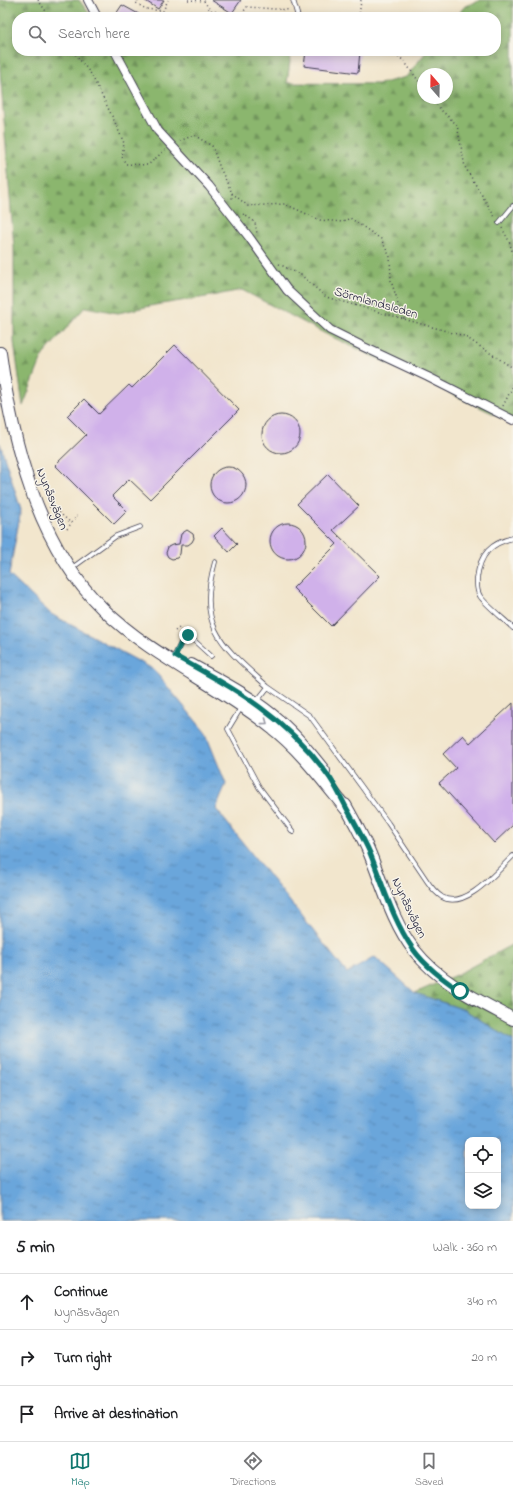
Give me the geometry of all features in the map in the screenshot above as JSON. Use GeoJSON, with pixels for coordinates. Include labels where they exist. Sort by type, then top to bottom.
{"type":"FeatureCollection","features":[{"type":"Feature","properties":{"kind":"street"},"geometry":{"type":"LineString","coordinates":[[88,0],[94,12]]}},
{"type":"Feature","properties":{"kind":"street"},"geometry":{"type":"LineString","coordinates":[[119,56],[158,132],[208,186],[249,237],[286,290],[330,330],[513,420]]}},
{"type":"Feature","properties":{"kind":"street","name":"Nynäsvägen"},"geometry":{"type":"LineString","coordinates":[[0,353],[15,435],[26,474],[39,510],[55,545],[70,569],[88,593],[103,609],[128,630],[173,659],[230,686],[249,705],[279,721],[305,746],[330,779],[370,852],[396,919],[414,950],[427,964],[460,991],[513,1019]]}},
{"type":"Feature","properties":{"kind":"lane"},"geometry":{"type":"LineString","coordinates":[[293,0],[296,10]]}},
{"type":"Feature","properties":{"kind":"lane"},"geometry":{"type":"LineString","coordinates":[[500,223],[513,206]]}},
{"type":"Feature","properties":{"kind":"lane"},"geometry":{"type":"LineString","coordinates":[[70,569],[116,536],[140,527]]}},
{"type":"Feature","properties":{"kind":"lane"},"geometry":{"type":"LineString","coordinates":[[513,538],[499,541],[485,554],[478,567],[477,588],[480,597],[513,628]]}},
{"type":"Feature","properties":{"kind":"lane"},"geometry":{"type":"LineString","coordinates":[[216,562],[211,577],[208,603],[214,628],[220,638],[233,655],[268,687],[310,716],[388,823],[434,891],[443,898],[457,900],[468,896],[513,856]]}},
{"type":"Feature","properties":{"kind":"lane"},"geometry":{"type":"LineString","coordinates":[[173,659],[181,643],[188,635],[211,656]]}},
{"type":"Feature","properties":{"kind":"lane"},"geometry":{"type":"LineString","coordinates":[[268,687],[249,705],[228,729],[259,788],[293,832]]}},
{"type":"Feature","properties":{"kind":"path"},"geometry":{"type":"LineString","coordinates":[[38,0],[46,12]]}},
{"type":"Feature","properties":{"kind":"path"},"geometry":{"type":"LineString","coordinates":[[138,0],[136,3],[146,9],[163,11],[168,0]]}},
{"type":"Feature","properties":{"kind":"path"},"geometry":{"type":"LineString","coordinates":[[188,0],[204,1],[210,10],[216,12]]}},
{"type":"Feature","properties":{"kind":"path"},"geometry":{"type":"LineString","coordinates":[[360,12],[361,0]]}},
{"type":"Feature","properties":{"kind":"path"},"geometry":{"type":"LineString","coordinates":[[243,12],[247,7],[296,10]]}},
{"type":"Feature","properties":{"kind":"path"},"geometry":{"type":"LineString","coordinates":[[77,56],[91,74],[113,118],[124,143],[122,157],[126,164],[148,165],[170,145],[194,135],[212,146],[220,168],[232,193],[248,206],[286,204],[320,220],[343,222],[350,218],[381,239],[390,257],[391,281],[396,296],[398,310],[405,320]]}},
{"type":"Feature","properties":{"kind":"path"},"geometry":{"type":"LineString","coordinates":[[398,56],[404,61],[417,78]]}},
{"type":"Feature","properties":{"kind":"path"},"geometry":{"type":"LineString","coordinates":[[436,104],[440,110],[457,125],[465,167],[486,204],[500,223],[513,254]]}},
{"type":"Feature","properties":{"kind":"path"},"geometry":{"type":"LineString","coordinates":[[231,206],[232,193]]}},
{"type":"Feature","properties":{"kind":"path"},"geometry":{"type":"LineString","coordinates":[[243,214],[254,222],[258,237]]}},
{"type":"Feature","properties":{"kind":"path","name":"Sörmlandsleden"},"geometry":{"type":"LineString","coordinates":[[276,262],[300,275],[326,297],[464,336],[513,368]]}},
{"type":"Feature","properties":{"kind":"path"},"geometry":{"type":"LineString","coordinates":[[500,413],[513,386]]}},
{"type":"Feature","properties":{"kind":"path"},"geometry":{"type":"LineString","coordinates":[[39,510],[50,506],[72,524]]}},
{"type":"Feature","properties":{"kind":"path"},"geometry":{"type":"LineString","coordinates":[[68,529],[77,516]]}},
{"type":"Feature","properties":{"kind":"path"},"geometry":{"type":"LineString","coordinates":[[176,631],[179,628],[180,629]]}},
{"type":"Feature","properties":{"kind":"green space"},"geometry":{"type":"Polygon","coordinates":[[[0,0],[79,0],[88,12],[12,12],[12,56],[289,56],[287,83],[379,84],[406,77],[423,56],[501,56],[501,12],[460,12],[465,6],[481,0],[513,0],[513,423],[326,334],[242,290],[118,313],[85,307],[43,355],[23,406],[14,342],[14,248],[0,70],[0,0]]]}},
{"type":"Feature","properties":{"kind":"green space"},"geometry":{"type":"Polygon","coordinates":[[[513,944],[513,1041],[465,1010],[415,993],[458,974],[513,944]]]}},
{"type":"Feature","properties":{"kind":"water"},"geometry":{"type":"Polygon","coordinates":[[[0,443],[21,510],[9,575],[51,614],[153,669],[205,732],[226,784],[216,809],[347,973],[375,957],[415,993],[465,1010],[513,1041],[513,1221],[0,1221],[0,443]]]}},
{"type":"Feature","properties":{"kind":"building"},"geometry":{"type":"Polygon","coordinates":[[[144,0],[164,0],[158,9],[144,0]]]}},
{"type":"Feature","properties":{"kind":"building"},"geometry":{"type":"Polygon","coordinates":[[[211,0],[241,0],[233,12],[211,0]]]}},
{"type":"Feature","properties":{"kind":"building"},"geometry":{"type":"Polygon","coordinates":[[[122,5],[135,12],[117,12],[122,5]]]}},
{"type":"Feature","properties":{"kind":"building"},"geometry":{"type":"Polygon","coordinates":[[[305,56],[360,56],[358,73],[304,66],[305,56]]]}},
{"type":"Feature","properties":{"kind":"building"},"geometry":{"type":"Polygon","coordinates":[[[175,345],[239,410],[150,499],[129,479],[112,496],[127,511],[114,524],[55,465],[86,435],[67,416],[84,399],[99,414],[129,385],[132,388],[175,345]]]}},
{"type":"Feature","properties":{"kind":"building"},"geometry":{"type":"Polygon","coordinates":[[[281,415],[294,421],[300,434],[294,447],[281,453],[268,447],[262,434],[268,421],[281,415]]]}},
{"type":"Feature","properties":{"kind":"building"},"geometry":{"type":"Polygon","coordinates":[[[232,467],[241,472],[245,478],[245,492],[241,498],[232,503],[224,503],[215,498],[211,492],[210,481],[215,472],[221,468],[232,467]]]}},
{"type":"Feature","properties":{"kind":"building"},"geometry":{"type":"Polygon","coordinates":[[[328,474],[359,506],[333,530],[380,576],[331,626],[293,588],[337,544],[297,504],[328,474]]]}},
{"type":"Feature","properties":{"kind":"building"},"geometry":{"type":"Polygon","coordinates":[[[291,523],[301,528],[305,534],[305,548],[301,554],[295,558],[285,559],[275,554],[271,548],[270,538],[275,528],[281,524],[291,523]]]}},
{"type":"Feature","properties":{"kind":"building"},"geometry":{"type":"Polygon","coordinates":[[[222,528],[237,544],[229,552],[214,536],[222,528]]]}},
{"type":"Feature","properties":{"kind":"building"},"geometry":{"type":"Polygon","coordinates":[[[187,530],[193,534],[194,538],[192,542],[188,545],[181,545],[180,554],[177,558],[172,559],[168,557],[166,553],[168,547],[179,544],[181,534],[187,530]]]}},
{"type":"Feature","properties":{"kind":"building"},"geometry":{"type":"Polygon","coordinates":[[[513,703],[513,825],[494,843],[439,783],[456,768],[443,754],[463,735],[470,743],[513,703]]]}},
{"type":"Feature","properties":{"kind":"route"},"geometry":{"type":"LineString","coordinates":[[188,635],[181,643],[175,656],[230,686],[256,704],[279,721],[305,746],[330,779],[358,828],[370,852],[396,919],[405,936],[414,950],[441,978],[460,991]]}}]}
